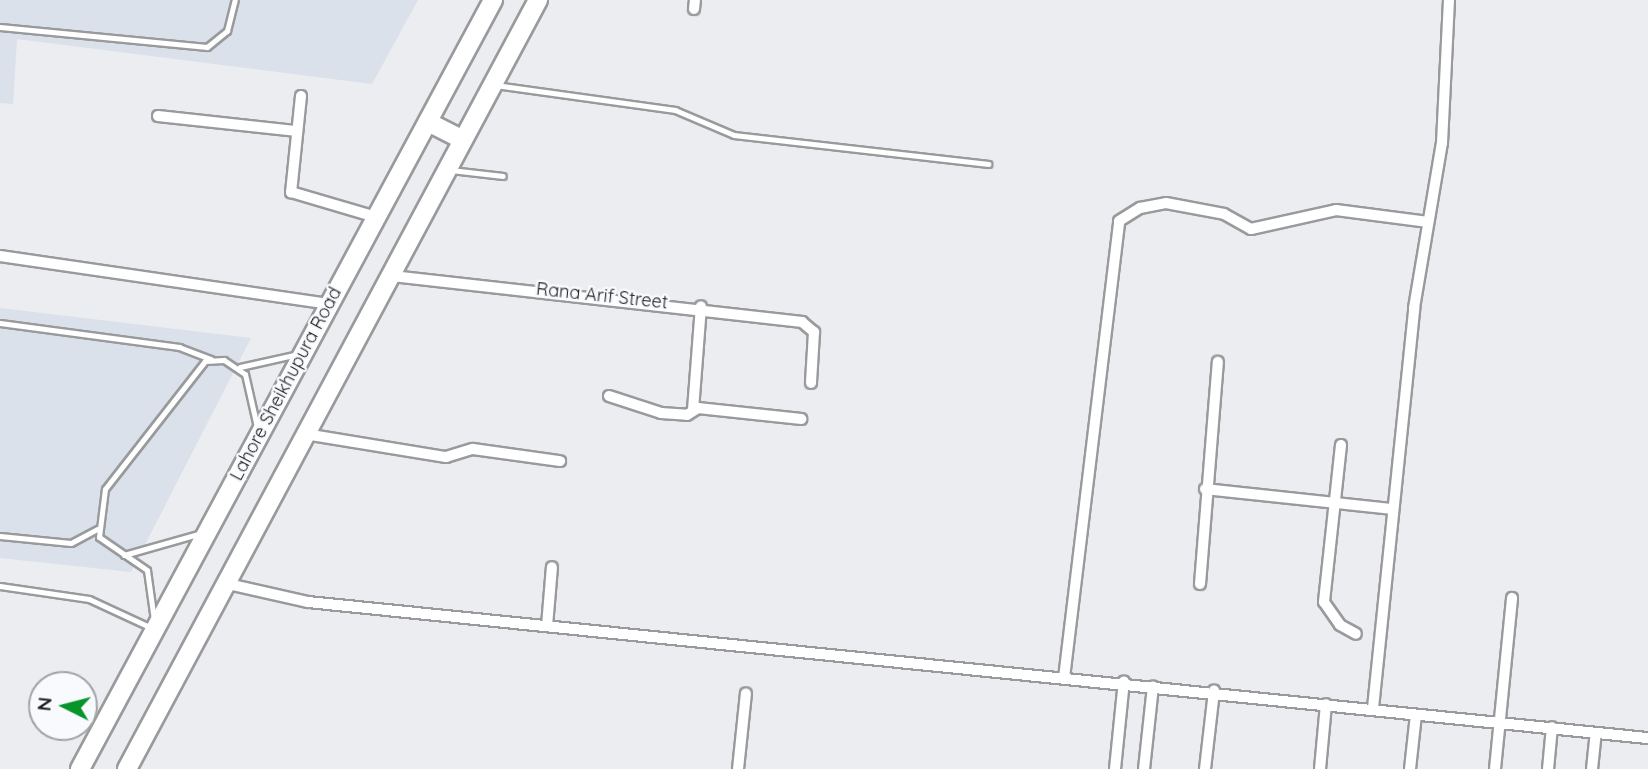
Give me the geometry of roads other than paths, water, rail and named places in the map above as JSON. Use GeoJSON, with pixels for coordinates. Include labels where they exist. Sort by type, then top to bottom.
{"type":"FeatureCollection","features":[{"type":"Feature","properties":{"kind":"highway","name":"Lahore Sheikhupura Road"},"geometry":{"type":"LineString","coordinates":[[80,769],[493,0]]}},
{"type":"Feature","properties":{"kind":"highway"},"geometry":{"type":"LineString","coordinates":[[127,769],[538,0]]}},
{"type":"Feature","properties":{"kind":"highway"},"geometry":{"type":"LineString","coordinates":[[428,122],[463,140]]}},
{"type":"Feature","properties":{"kind":"street"},"geometry":{"type":"LineString","coordinates":[[1373,709],[1393,509],[1429,222],[1442,143],[1449,0]]}},
{"type":"Feature","properties":{"kind":"street"},"geometry":{"type":"LineString","coordinates":[[301,96],[291,193],[376,217]]}},
{"type":"Feature","properties":{"kind":"street"},"geometry":{"type":"LineString","coordinates":[[158,116],[297,131]]}},
{"type":"Feature","properties":{"kind":"street"},"geometry":{"type":"LineString","coordinates":[[1064,678],[1119,222],[1140,208],[1166,203],[1224,214],[1251,229],[1336,210],[1429,222]]}},
{"type":"Feature","properties":{"kind":"street"},"geometry":{"type":"LineString","coordinates":[[0,256],[329,304]]}},
{"type":"Feature","properties":{"kind":"street","name":"Rana Arif Street"},"geometry":{"type":"LineString","coordinates":[[392,276],[701,306],[810,326],[811,383]]}},
{"type":"Feature","properties":{"kind":"street"},"geometry":{"type":"LineString","coordinates":[[693,410],[701,306]]}},
{"type":"Feature","properties":{"kind":"street"},"geometry":{"type":"LineString","coordinates":[[1199,584],[1217,362]]}},
{"type":"Feature","properties":{"kind":"street"},"geometry":{"type":"LineString","coordinates":[[609,396],[661,413],[693,410],[801,419]]}},
{"type":"Feature","properties":{"kind":"street"},"geometry":{"type":"LineString","coordinates":[[305,434],[446,457],[473,449],[560,461]]}},
{"type":"Feature","properties":{"kind":"street"},"geometry":{"type":"LineString","coordinates":[[1341,444],[1325,605],[1356,634]]}},
{"type":"Feature","properties":{"kind":"street"},"geometry":{"type":"LineString","coordinates":[[1205,489],[1393,509]]}},
{"type":"Feature","properties":{"kind":"street"},"geometry":{"type":"LineString","coordinates":[[547,626],[552,567]]}},
{"type":"Feature","properties":{"kind":"street"},"geometry":{"type":"LineString","coordinates":[[228,584],[275,598],[1064,678],[1124,681],[1416,715],[1648,738]]}},
{"type":"Feature","properties":{"kind":"street"},"geometry":{"type":"LineString","coordinates":[[1495,769],[1512,598]]}},
{"type":"Feature","properties":{"kind":"street"},"geometry":{"type":"LineString","coordinates":[[1115,769],[1124,681]]}},
{"type":"Feature","properties":{"kind":"street"},"geometry":{"type":"LineString","coordinates":[[1144,769],[1153,686]]}},
{"type":"Feature","properties":{"kind":"street"},"geometry":{"type":"LineString","coordinates":[[1205,769],[1214,691]]}},
{"type":"Feature","properties":{"kind":"street"},"geometry":{"type":"LineString","coordinates":[[738,769],[746,693]]}},
{"type":"Feature","properties":{"kind":"street"},"geometry":{"type":"LineString","coordinates":[[1320,769],[1326,704]]}},
{"type":"Feature","properties":{"kind":"street"},"geometry":{"type":"LineString","coordinates":[[1410,769],[1416,715]]}},
{"type":"Feature","properties":{"kind":"street"},"geometry":{"type":"LineString","coordinates":[[1548,769],[1552,727]]}},
{"type":"Feature","properties":{"kind":"street"},"geometry":{"type":"LineString","coordinates":[[1592,769],[1596,733]]}},
{"type":"Feature","properties":{"kind":"lane"},"geometry":{"type":"LineString","coordinates":[[0,27],[207,47],[227,31],[235,0]]}},
{"type":"Feature","properties":{"kind":"lane"},"geometry":{"type":"LineString","coordinates":[[492,85],[674,110],[734,135],[988,164]]}},
{"type":"Feature","properties":{"kind":"lane"},"geometry":{"type":"LineString","coordinates":[[447,170],[503,176]]}},
{"type":"Feature","properties":{"kind":"lane"},"geometry":{"type":"LineString","coordinates":[[0,323],[179,346],[240,367],[304,351]]}},
{"type":"Feature","properties":{"kind":"lane"},"geometry":{"type":"LineString","coordinates":[[0,586],[89,598],[154,629],[150,578],[124,555],[102,542],[97,528],[113,475],[167,418],[198,365],[211,359]]}},
{"type":"Feature","properties":{"kind":"lane"},"geometry":{"type":"LineString","coordinates":[[240,367],[253,391],[256,442]]}},
{"type":"Feature","properties":{"kind":"lane"},"geometry":{"type":"LineString","coordinates":[[0,536],[71,543],[97,528]]}},
{"type":"Feature","properties":{"kind":"lane"},"geometry":{"type":"LineString","coordinates":[[124,555],[208,531]]}}]}
